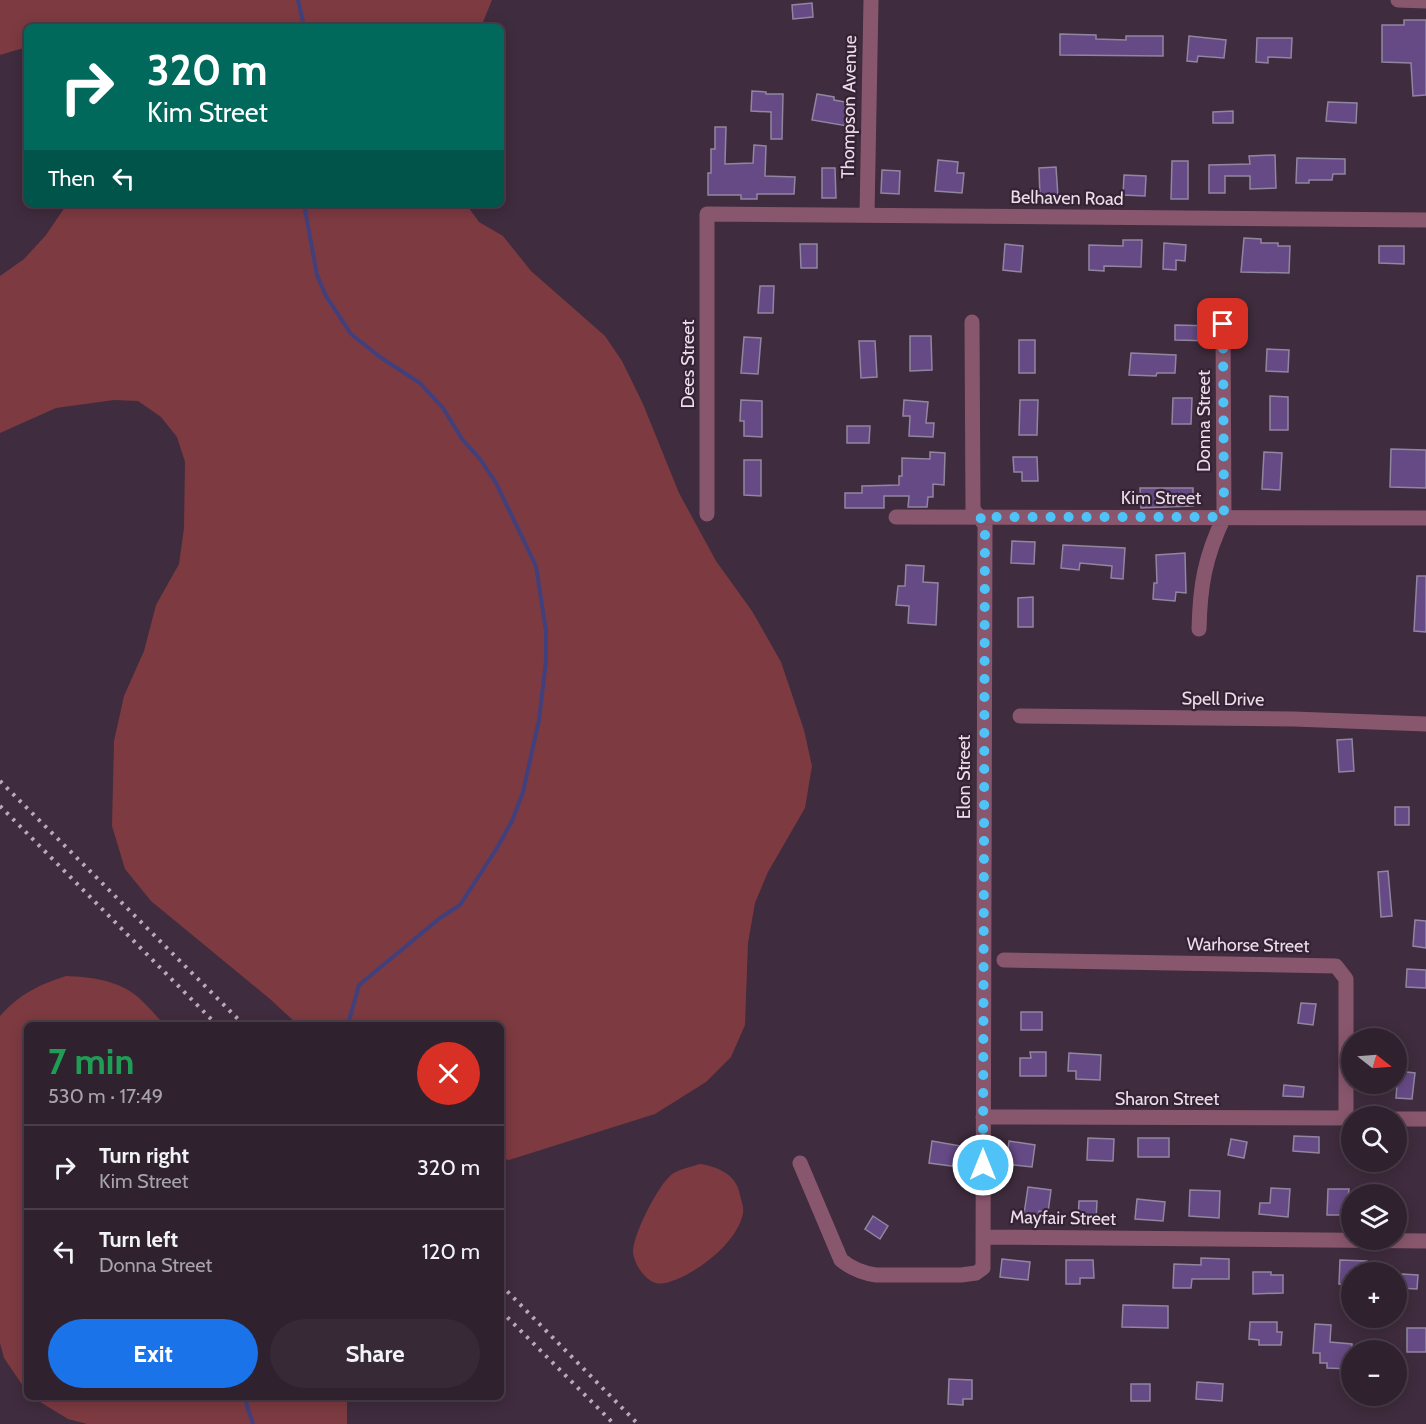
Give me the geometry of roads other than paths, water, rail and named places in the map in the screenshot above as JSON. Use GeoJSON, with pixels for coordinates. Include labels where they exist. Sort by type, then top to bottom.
{"type":"FeatureCollection","features":[{"type":"Feature","properties":{"kind":"street","name":"Thompson Avenue"},"geometry":{"type":"LineString","coordinates":[[867,214],[871,0]]}},
{"type":"Feature","properties":{"kind":"street"},"geometry":{"type":"LineString","coordinates":[[1398,0],[1426,1]]}},
{"type":"Feature","properties":{"kind":"street","name":"Belhaven Road"},"geometry":{"type":"LineString","coordinates":[[707,214],[867,214],[1072,219],[1426,220]]}},
{"type":"Feature","properties":{"kind":"street","name":"Dees Street"},"geometry":{"type":"LineString","coordinates":[[707,214],[707,514]]}},
{"type":"Feature","properties":{"kind":"street","name":"Elon Street"},"geometry":{"type":"LineString","coordinates":[[972,322],[973,509],[985,525],[983,1237]]}},
{"type":"Feature","properties":{"kind":"street","name":"Donna Street"},"geometry":{"type":"LineString","coordinates":[[1223,324],[1224,517]]}},
{"type":"Feature","properties":{"kind":"street","name":"Kim Street"},"geometry":{"type":"LineString","coordinates":[[896,517],[1426,518]]}},
{"type":"Feature","properties":{"kind":"street"},"geometry":{"type":"LineString","coordinates":[[1199,629],[1202,578],[1212,543],[1224,517]]}},
{"type":"Feature","properties":{"kind":"street","name":"Spell Drive"},"geometry":{"type":"LineString","coordinates":[[1020,716],[1294,719],[1426,724]]}},
{"type":"Feature","properties":{"kind":"street","name":"Warhorse Street"},"geometry":{"type":"LineString","coordinates":[[1004,960],[1336,966],[1346,979],[1349,1106]]}},
{"type":"Feature","properties":{"kind":"street","name":"Sharon Street"},"geometry":{"type":"LineString","coordinates":[[983,1117],[1341,1118]]}},
{"type":"Feature","properties":{"kind":"street"},"geometry":{"type":"LineString","coordinates":[[1407,1119],[1426,1119]]}},
{"type":"Feature","properties":{"kind":"street"},"geometry":{"type":"LineString","coordinates":[[800,1163],[841,1260],[851,1268],[863,1273],[876,1275],[976,1273],[983,1268],[983,1237]]}},
{"type":"Feature","properties":{"kind":"street","name":"Mayfair Street"},"geometry":{"type":"LineString","coordinates":[[983,1237],[1426,1241]]}},
{"type":"Feature","properties":{"kind":"waterway"},"geometry":{"type":"LineString","coordinates":[[298,0],[303,24]]}},
{"type":"Feature","properties":{"kind":"waterway"},"geometry":{"type":"LineString","coordinates":[[305,207],[317,275],[326,296],[351,334],[380,357],[420,383],[443,408],[462,439],[480,459],[496,483],[536,566],[546,631],[546,661],[539,720],[523,792],[512,821],[460,905],[440,918],[359,985],[349,1022]]}},
{"type":"Feature","properties":{"kind":"waterway"},"geometry":{"type":"LineString","coordinates":[[245,1400],[253,1424]]}},
{"type":"Feature","properties":{"kind":"railway"},"geometry":{"type":"LineString","coordinates":[[0,781],[241,1022]]}},
{"type":"Feature","properties":{"kind":"railway"},"geometry":{"type":"LineString","coordinates":[[0,806],[214,1022]]}},
{"type":"Feature","properties":{"kind":"railway"},"geometry":{"type":"LineString","coordinates":[[504,1288],[638,1424]]}},
{"type":"Feature","properties":{"kind":"railway"},"geometry":{"type":"LineString","coordinates":[[504,1314],[614,1424]]}}]}
